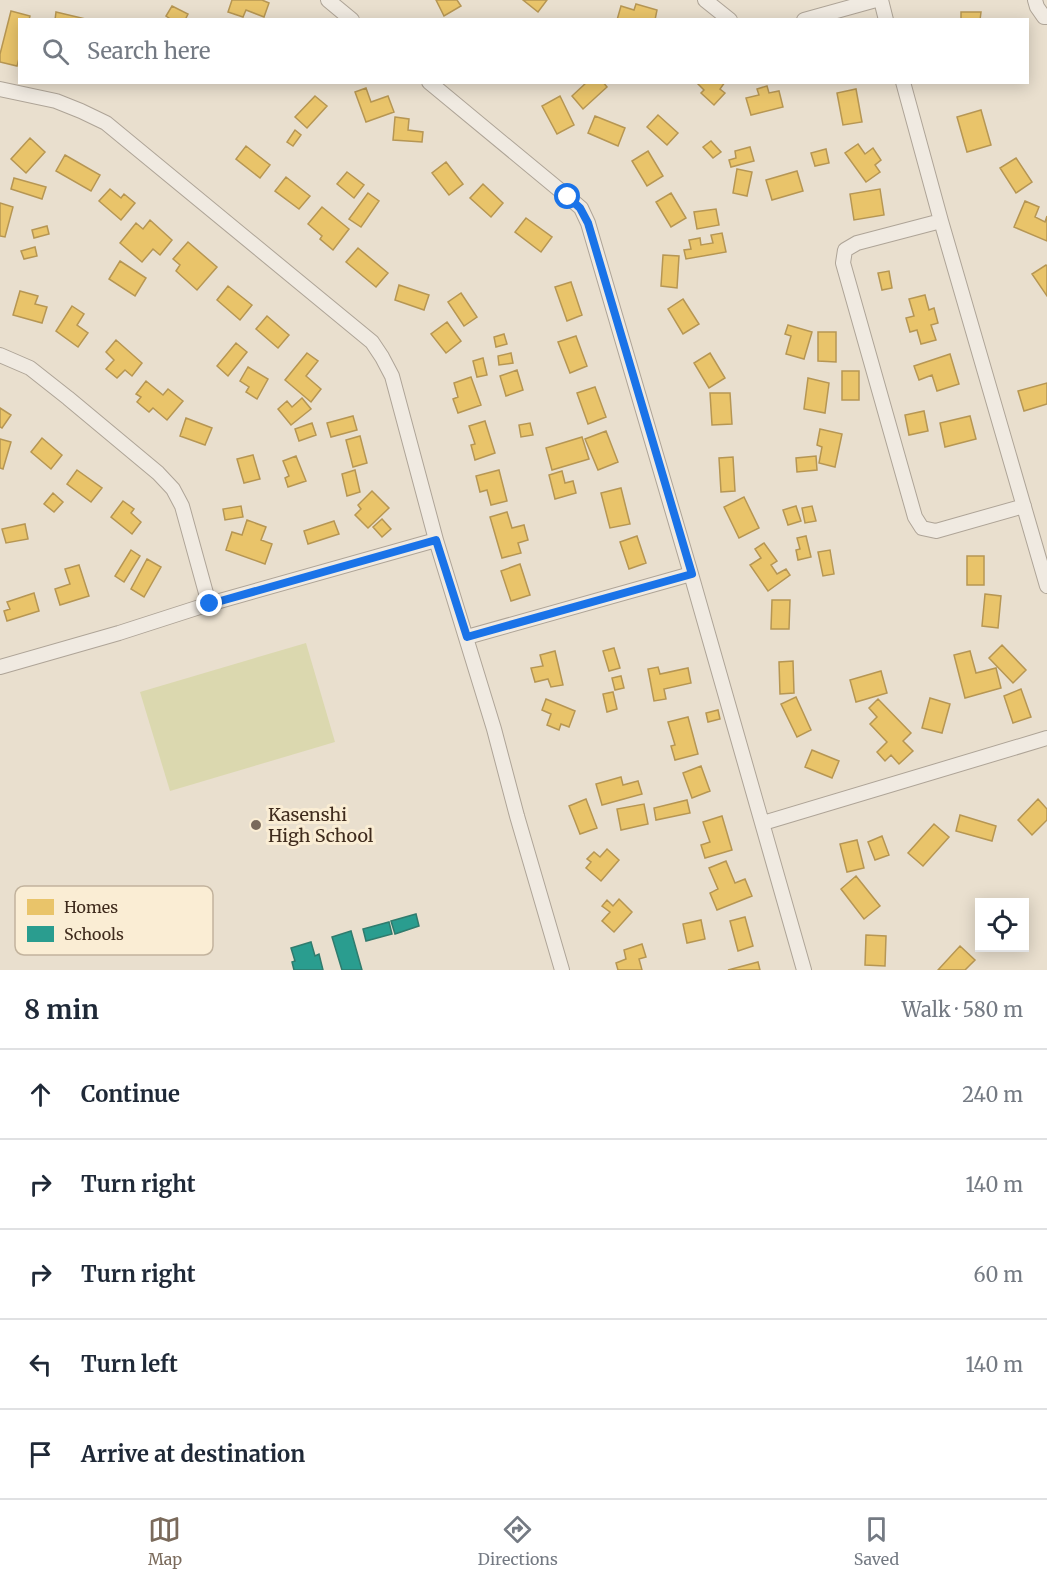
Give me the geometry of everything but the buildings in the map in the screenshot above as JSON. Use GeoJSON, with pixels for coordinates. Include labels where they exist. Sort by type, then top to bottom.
{"type":"FeatureCollection","features":[{"type":"Feature","properties":{"kind":"street"},"geometry":{"type":"LineString","coordinates":[[328,0],[350,18]]}},
{"type":"Feature","properties":{"kind":"street"},"geometry":{"type":"LineString","coordinates":[[705,0],[728,18]]}},
{"type":"Feature","properties":{"kind":"street"},"geometry":{"type":"LineString","coordinates":[[811,18],[876,0]]}},
{"type":"Feature","properties":{"kind":"street"},"geometry":{"type":"LineString","coordinates":[[881,0],[886,18]]}},
{"type":"Feature","properties":{"kind":"street"},"geometry":{"type":"LineString","coordinates":[[1035,0],[1037,7],[1047,17]]}},
{"type":"Feature","properties":{"kind":"street"},"geometry":{"type":"LineString","coordinates":[[431,84],[568,197],[580,208],[588,223],[692,574],[804,970]]}},
{"type":"Feature","properties":{"kind":"street"},"geometry":{"type":"LineString","coordinates":[[904,84],[1047,586]]}},
{"type":"Feature","properties":{"kind":"street"},"geometry":{"type":"LineString","coordinates":[[0,89],[56,101],[106,123],[372,342],[382,357],[392,376],[436,540],[494,729],[516,816],[562,970]]}},
{"type":"Feature","properties":{"kind":"street"},"geometry":{"type":"LineString","coordinates":[[941,221],[857,243],[845,250],[843,262],[915,517],[922,528],[936,531],[1024,506]]}},
{"type":"Feature","properties":{"kind":"street"},"geometry":{"type":"LineString","coordinates":[[0,356],[30,368],[149,465],[173,489],[182,506],[210,604]]}},
{"type":"Feature","properties":{"kind":"street"},"geometry":{"type":"LineString","coordinates":[[0,667],[436,540]]}},
{"type":"Feature","properties":{"kind":"street"},"geometry":{"type":"LineString","coordinates":[[467,637],[692,574]]}},
{"type":"Feature","properties":{"kind":"street"},"geometry":{"type":"LineString","coordinates":[[763,823],[1047,738]]}},
{"type":"Feature","properties":{"kind":"shaded area"},"geometry":{"type":"Polygon","coordinates":[[[306,643],[335,742],[170,791],[140,692],[306,643]]]}},
{"type":"Feature","properties":{"kind":"place","name":"Kasenshi High School"},"geometry":{"type":"Point","coordinates":[256,825]}},
{"type":"Feature","properties":{"kind":"route"},"geometry":{"type":"LineString","coordinates":[[210,604],[436,540],[467,637],[692,574],[588,223],[580,208],[568,197]]}}]}
